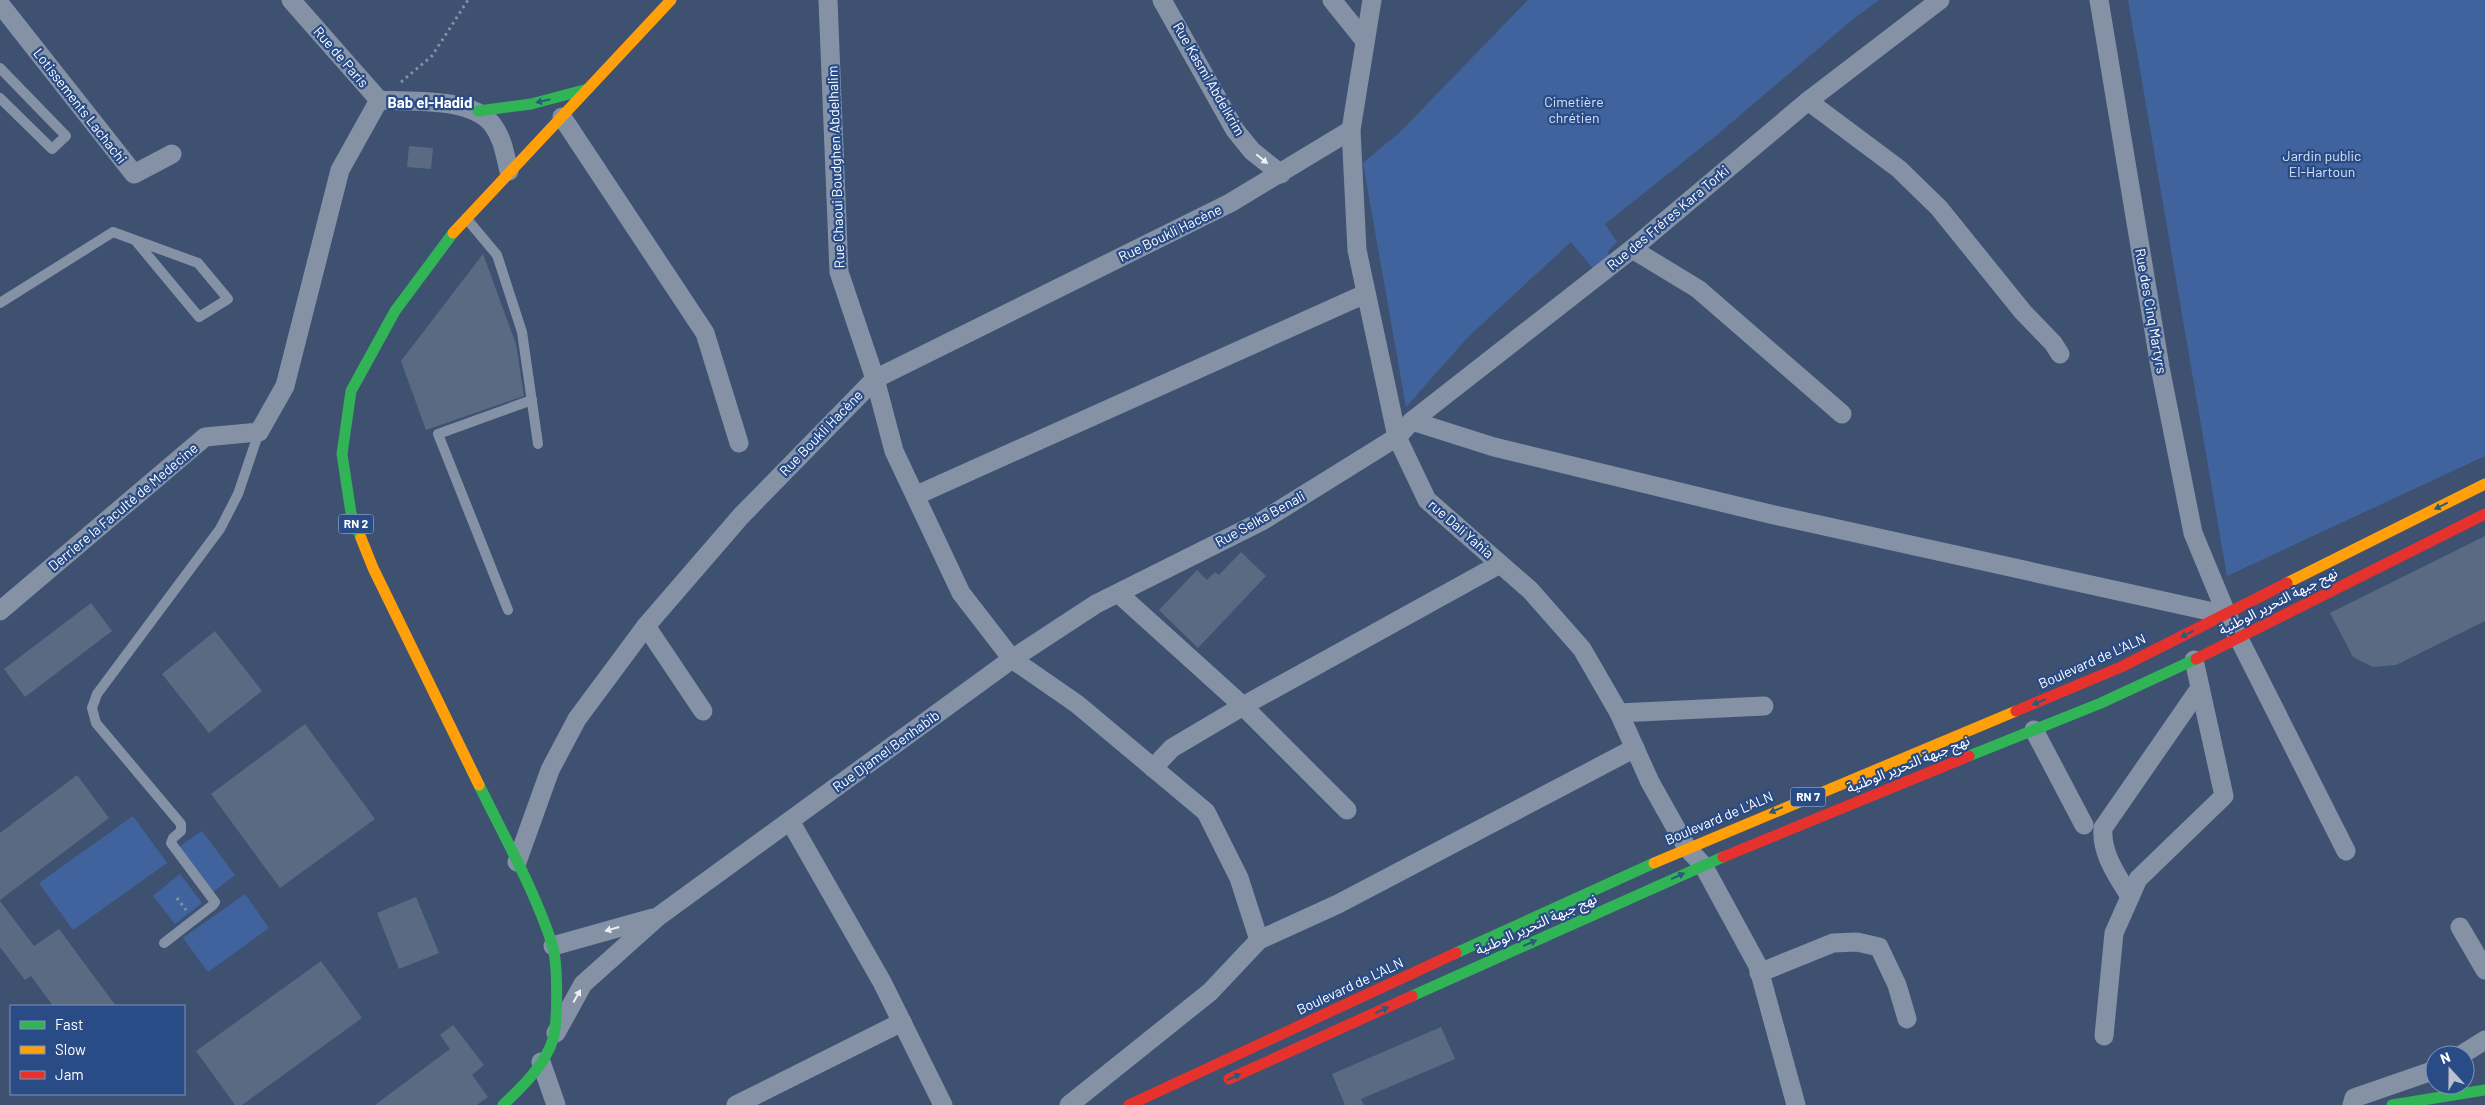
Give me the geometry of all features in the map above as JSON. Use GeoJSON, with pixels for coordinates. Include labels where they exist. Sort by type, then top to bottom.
{"type":"FeatureCollection","features":[{"type":"Feature","properties":{"kind":"main road","name":"RN 2"},"geometry":{"type":"LineString","coordinates":[[503,1105],[517,1092],[541,1062],[553,1039],[556,991],[553,946],[517,862],[373,568],[352,513],[342,454],[351,391],[396,311],[447,238],[671,0]]}},
{"type":"Feature","properties":{"kind":"main road"},"geometry":{"type":"LineString","coordinates":[[478,111],[531,104],[590,88]]}},
{"type":"Feature","properties":{"kind":"main road","name":"Boulevard de L'ALN"},"geometry":{"type":"LineString","coordinates":[[1128,1105],[1613,880],[1986,725],[2121,666],[2485,484]]}},
{"type":"Feature","properties":{"kind":"main road","name":"نهج جبهة التحرير الوطنية"},"geometry":{"type":"LineString","coordinates":[[1216,1086],[1703,865],[1820,815],[2101,702],[2194,660],[2485,514]]}},
{"type":"Feature","properties":{"kind":"main road"},"geometry":{"type":"LineString","coordinates":[[2392,1105],[2485,1090]]}},
{"type":"Feature","properties":{"kind":"street","name":"Rue de Paris"},"geometry":{"type":"LineString","coordinates":[[291,0],[379,100],[453,105],[478,111]]}},
{"type":"Feature","properties":{"kind":"street","name":"Rue Chaoui Boudghen Abdelhalim"},"geometry":{"type":"LineString","coordinates":[[828,0],[839,272],[875,379],[894,451],[917,495],[961,593],[1012,659],[1077,704],[1206,812],[1239,878],[1259,940]]}},
{"type":"Feature","properties":{"kind":"street","name":"Rue Kasmi Abdelkrim"},"geometry":{"type":"LineString","coordinates":[[1162,0],[1235,130],[1252,151],[1281,174]]}},
{"type":"Feature","properties":{"kind":"street"},"geometry":{"type":"LineString","coordinates":[[1332,0],[1365,41]]}},
{"type":"Feature","properties":{"kind":"street","name":"rue Dali Yahia"},"geometry":{"type":"LineString","coordinates":[[1372,0],[1351,130],[1357,250],[1397,437],[1426,500],[1530,590],[1582,649],[1619,714],[1650,782],[1687,848],[1703,865],[1758,966],[1796,1105]]}},
{"type":"Feature","properties":{"kind":"street","name":"Rue des Fréres Kara Torki"},"geometry":{"type":"LineString","coordinates":[[1397,437],[1412,421],[1632,249],[1808,101],[1940,0]]}},
{"type":"Feature","properties":{"kind":"street","name":"Rue des Cinq Martyrs"},"geometry":{"type":"LineString","coordinates":[[2100,0],[2160,367],[2193,533],[2238,638],[2346,851]]}},
{"type":"Feature","properties":{"kind":"street","name":"Lotissements Lachachi"},"geometry":{"type":"LineString","coordinates":[[0,4],[134,174],[172,154]]}},
{"type":"Feature","properties":{"kind":"street"},"geometry":{"type":"LineString","coordinates":[[259,432],[285,386],[340,170],[379,100]]}},
{"type":"Feature","properties":{"kind":"street"},"geometry":{"type":"LineString","coordinates":[[1808,101],[1899,169],[1939,208],[2023,312],[2053,343],[2060,354]]}},
{"type":"Feature","properties":{"kind":"street"},"geometry":{"type":"LineString","coordinates":[[478,111],[496,131],[502,144],[509,171]]}},
{"type":"Feature","properties":{"kind":"street"},"geometry":{"type":"LineString","coordinates":[[562,116],[705,333],[739,443]]}},
{"type":"Feature","properties":{"kind":"street","name":"Rue Boukli Hacène"},"geometry":{"type":"LineString","coordinates":[[517,862],[550,770],[578,719],[646,626],[741,516],[875,379],[1230,203],[1281,174],[1351,130]]}},
{"type":"Feature","properties":{"kind":"street"},"geometry":{"type":"LineString","coordinates":[[1632,249],[1698,289],[1842,414]]}},
{"type":"Feature","properties":{"kind":"street"},"geometry":{"type":"LineString","coordinates":[[917,495],[1365,294]]}},
{"type":"Feature","properties":{"kind":"street"},"geometry":{"type":"LineString","coordinates":[[1412,421],[1494,447],[1760,511],[2227,614]]}},
{"type":"Feature","properties":{"kind":"street","name":"Derriere la Faculté de Medecine"},"geometry":{"type":"LineString","coordinates":[[0,611],[205,437],[259,432]]}},
{"type":"Feature","properties":{"kind":"street","name":"Rue Selka Benali"},"geometry":{"type":"LineString","coordinates":[[1119,594],[1262,521],[1397,437]]}},
{"type":"Feature","properties":{"kind":"street"},"geometry":{"type":"LineString","coordinates":[[1153,768],[1172,748],[1243,706],[1500,564]]}},
{"type":"Feature","properties":{"kind":"street"},"geometry":{"type":"LineString","coordinates":[[1119,594],[1243,706],[1346,810]]}},
{"type":"Feature","properties":{"kind":"street","name":"Rue Djamel Benhabib"},"geometry":{"type":"LineString","coordinates":[[659,916],[1012,659],[1096,604],[1119,594]]}},
{"type":"Feature","properties":{"kind":"street"},"geometry":{"type":"LineString","coordinates":[[646,626],[702,711]]}},
{"type":"Feature","properties":{"kind":"street"},"geometry":{"type":"LineString","coordinates":[[2104,1036],[2114,933],[2138,879],[2224,796],[2194,660]]}},
{"type":"Feature","properties":{"kind":"street"},"geometry":{"type":"LineString","coordinates":[[2130,897],[2110,863],[2102,841],[2103,828],[2200,688]]}},
{"type":"Feature","properties":{"kind":"street"},"geometry":{"type":"LineString","coordinates":[[1619,714],[1764,706]]}},
{"type":"Feature","properties":{"kind":"street"},"geometry":{"type":"LineString","coordinates":[[2034,730],[2084,825]]}},
{"type":"Feature","properties":{"kind":"street"},"geometry":{"type":"LineString","coordinates":[[1069,1105],[1210,992],[1259,940],[1338,904],[1635,748]]}},
{"type":"Feature","properties":{"kind":"street"},"geometry":{"type":"LineString","coordinates":[[790,821],[882,982],[943,1105]]}},
{"type":"Feature","properties":{"kind":"street"},"geometry":{"type":"LineString","coordinates":[[553,946],[659,916]]}},
{"type":"Feature","properties":{"kind":"street"},"geometry":{"type":"LineString","coordinates":[[553,1039],[583,984],[659,916]]}},
{"type":"Feature","properties":{"kind":"street"},"geometry":{"type":"LineString","coordinates":[[2460,927],[2485,970]]}},
{"type":"Feature","properties":{"kind":"street"},"geometry":{"type":"LineString","coordinates":[[1759,973],[1834,944],[1857,942],[1879,947],[1897,985],[1907,1020]]}},
{"type":"Feature","properties":{"kind":"street"},"geometry":{"type":"LineString","coordinates":[[736,1105],[902,1022]]}},
{"type":"Feature","properties":{"kind":"street"},"geometry":{"type":"LineString","coordinates":[[541,1062],[556,1105]]}},
{"type":"Feature","properties":{"kind":"street"},"geometry":{"type":"LineString","coordinates":[[1085,1105],[1113,1068]]}},
{"type":"Feature","properties":{"kind":"street"},"geometry":{"type":"LineString","coordinates":[[2352,1105],[2354,1098],[2425,1073]]}},
{"type":"Feature","properties":{"kind":"lane"},"geometry":{"type":"LineString","coordinates":[[0,68],[66,136],[52,149],[0,98]]}},
{"type":"Feature","properties":{"kind":"lane"},"geometry":{"type":"LineString","coordinates":[[466,218],[497,255],[522,332],[538,444]]}},
{"type":"Feature","properties":{"kind":"lane"},"geometry":{"type":"LineString","coordinates":[[0,303],[113,232],[135,240],[198,263],[228,299],[199,317],[135,240]]}},
{"type":"Feature","properties":{"kind":"lane"},"geometry":{"type":"LineString","coordinates":[[508,610],[438,434],[532,400]]}},
{"type":"Feature","properties":{"kind":"lane"},"geometry":{"type":"LineString","coordinates":[[164,943],[213,906],[215,902],[171,843],[173,838],[181,831],[180,824],[96,723],[92,708],[97,694],[220,529],[238,494],[259,432]]}},
{"type":"Feature","properties":{"kind":"path"},"geometry":{"type":"LineString","coordinates":[[379,100],[432,56],[468,0]]}},
{"type":"Feature","properties":{"kind":"green space","name":"Cimetière chrétien"},"geometry":{"type":"Polygon","coordinates":[[[1528,0],[1879,0],[1851,21],[1712,139],[1605,224],[1617,242],[1607,252],[1612,259],[1595,271],[1571,242],[1468,337],[1406,407],[1363,163],[1400,132],[1528,0]]]}},
{"type":"Feature","properties":{"kind":"green space","name":"Jardin public El-Hartoun"},"geometry":{"type":"Polygon","coordinates":[[[2128,0],[2485,0],[2485,456],[2227,576],[2128,0]]]}},
{"type":"Feature","properties":{"kind":"green space"},"geometry":{"type":"Polygon","coordinates":[[[133,816],[167,863],[73,930],[39,883],[133,816]]]}},
{"type":"Feature","properties":{"kind":"green space"},"geometry":{"type":"Polygon","coordinates":[[[202,831],[235,875],[213,892],[179,847],[202,831]]]}},
{"type":"Feature","properties":{"kind":"green space"},"geometry":{"type":"Polygon","coordinates":[[[180,874],[202,903],[175,924],[153,896],[180,874]]]}},
{"type":"Feature","properties":{"kind":"green space"},"geometry":{"type":"Polygon","coordinates":[[[245,894],[269,928],[208,972],[183,938],[245,894]]]}},
{"type":"Feature","properties":{"kind":"building"},"geometry":{"type":"Polygon","coordinates":[[[409,146],[433,148],[431,169],[407,167],[409,146]]]}},
{"type":"Feature","properties":{"kind":"building"},"geometry":{"type":"Polygon","coordinates":[[[483,254],[516,344],[524,396],[426,430],[401,361],[483,254]]]}},
{"type":"Feature","properties":{"kind":"building"},"geometry":{"type":"Polygon","coordinates":[[[2485,536],[2485,621],[2396,665],[2373,667],[2353,657],[2330,613],[2485,536]]]}},
{"type":"Feature","properties":{"kind":"building"},"geometry":{"type":"Polygon","coordinates":[[[1241,552],[1266,576],[1198,648],[1159,610],[1197,570],[1207,580],[1215,572],[1219,575],[1241,552]]]}},
{"type":"Feature","properties":{"kind":"building"},"geometry":{"type":"Polygon","coordinates":[[[91,603],[112,631],[25,697],[4,669],[91,603]]]}},
{"type":"Feature","properties":{"kind":"building"},"geometry":{"type":"Polygon","coordinates":[[[215,631],[262,691],[209,733],[162,674],[215,631]]]}},
{"type":"Feature","properties":{"kind":"building"},"geometry":{"type":"Polygon","coordinates":[[[305,724],[375,819],[280,888],[211,794],[305,724]]]}},
{"type":"Feature","properties":{"kind":"building"},"geometry":{"type":"Polygon","coordinates":[[[77,775],[109,818],[0,900],[0,833],[77,775]]]}},
{"type":"Feature","properties":{"kind":"building"},"geometry":{"type":"Polygon","coordinates":[[[416,897],[439,953],[399,969],[377,913],[416,897]]]}},
{"type":"Feature","properties":{"kind":"building"},"geometry":{"type":"Polygon","coordinates":[[[0,901],[34,946],[59,929],[115,1005],[52,1005],[31,976],[25,980],[0,947],[0,901]]]}},
{"type":"Feature","properties":{"kind":"building"},"geometry":{"type":"Polygon","coordinates":[[[321,961],[362,1018],[242,1105],[235,1105],[196,1051],[321,961]]]}},
{"type":"Feature","properties":{"kind":"building"},"geometry":{"type":"Polygon","coordinates":[[[453,1025],[484,1065],[472,1075],[488,1097],[477,1105],[375,1105],[450,1049],[440,1035],[453,1025]]]}},
{"type":"Feature","properties":{"kind":"building"},"geometry":{"type":"Polygon","coordinates":[[[1441,1027],[1455,1059],[1361,1099],[1364,1105],[1345,1105],[1332,1074],[1441,1027]]]}},
{"type":"Feature","properties":{"kind":"traffic: fast"},"geometry":{"type":"LineString","coordinates":[[478,111],[531,104],[588,89]]}},
{"type":"Feature","properties":{"kind":"traffic: fast"},"geometry":{"type":"LineString","coordinates":[[361,538],[351,513],[342,454],[351,391],[395,311],[453,233]]}},
{"type":"Feature","properties":{"kind":"traffic: fast"},"geometry":{"type":"LineString","coordinates":[[1969,756],[2101,703],[2196,659]]}},
{"type":"Feature","properties":{"kind":"traffic: fast"},"geometry":{"type":"LineString","coordinates":[[479,785],[537,904],[552,944],[555,964],[557,991],[556,1019],[550,1048],[532,1075],[503,1105]]}},
{"type":"Feature","properties":{"kind":"traffic: fast"},"geometry":{"type":"LineString","coordinates":[[1412,996],[1723,857]]}},
{"type":"Feature","properties":{"kind":"traffic: fast"},"geometry":{"type":"LineString","coordinates":[[1456,953],[1654,863]]}},
{"type":"Feature","properties":{"kind":"traffic: fast"},"geometry":{"type":"LineString","coordinates":[[2392,1105],[2485,1090]]}},
{"type":"Feature","properties":{"kind":"traffic: slow"},"geometry":{"type":"LineString","coordinates":[[453,233],[671,0]]}},
{"type":"Feature","properties":{"kind":"traffic: slow"},"geometry":{"type":"LineString","coordinates":[[2287,583],[2485,484]]}},
{"type":"Feature","properties":{"kind":"traffic: slow"},"geometry":{"type":"LineString","coordinates":[[361,538],[373,568],[479,785]]}},
{"type":"Feature","properties":{"kind":"traffic: slow"},"geometry":{"type":"LineString","coordinates":[[1654,863],[2016,711]]}},
{"type":"Feature","properties":{"kind":"traffic: jam"},"geometry":{"type":"LineString","coordinates":[[2196,659],[2485,514]]}},
{"type":"Feature","properties":{"kind":"traffic: jam"},"geometry":{"type":"LineString","coordinates":[[2016,711],[2121,667],[2287,583]]}},
{"type":"Feature","properties":{"kind":"traffic: jam"},"geometry":{"type":"LineString","coordinates":[[1723,857],[1969,756]]}},
{"type":"Feature","properties":{"kind":"traffic: jam"},"geometry":{"type":"LineString","coordinates":[[1129,1105],[1456,953]]}},
{"type":"Feature","properties":{"kind":"traffic: jam"},"geometry":{"type":"LineString","coordinates":[[1229,1079],[1412,996]]}},
{"type":"Feature","properties":{"kind":"district","name":"Bab el-Hadid"},"geometry":{"type":"Point","coordinates":[430,103]}}]}
